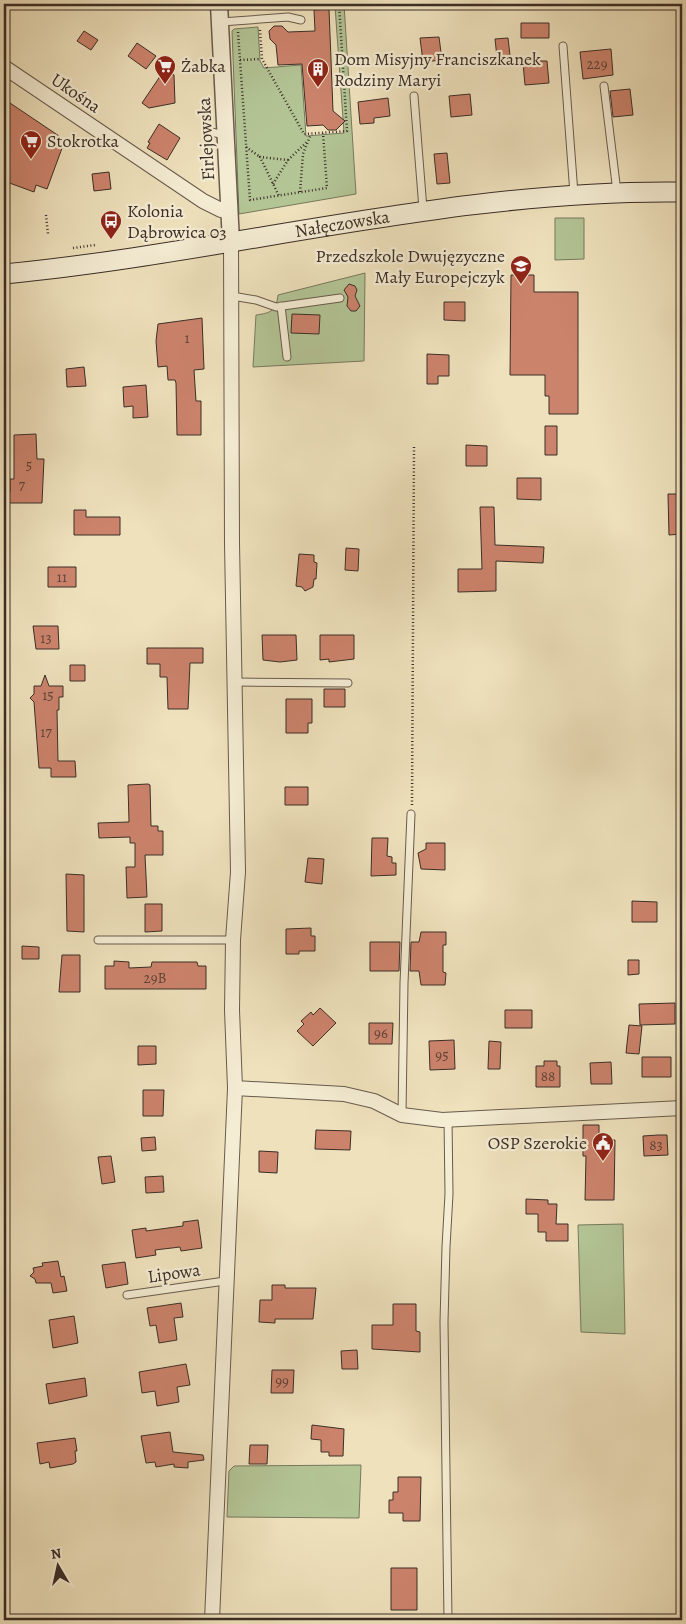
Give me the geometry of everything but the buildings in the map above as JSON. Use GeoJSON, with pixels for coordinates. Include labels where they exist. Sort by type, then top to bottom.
{"type":"FeatureCollection","features":[{"type":"Feature","properties":{"kind":"main road","name":"Nałęczowska"},"geometry":{"type":"LineString","coordinates":[[4,274],[424,212],[574,194],[682,192]]}},
{"type":"Feature","properties":{"kind":"street","name":"Firlejowska"},"geometry":{"type":"LineString","coordinates":[[220,4],[218,134],[229,212],[231,242]]}},
{"type":"Feature","properties":{"kind":"street","name":"Ukośna"},"geometry":{"type":"LineString","coordinates":[[4,68],[203,201],[220,210],[229,212]]}},
{"type":"Feature","properties":{"kind":"street"},"geometry":{"type":"LineString","coordinates":[[212,1620],[225,1281],[235,1088],[232,1020],[233,940],[238,872],[231,412],[231,242]]}},
{"type":"Feature","properties":{"kind":"street"},"geometry":{"type":"LineString","coordinates":[[235,1088],[344,1094],[374,1101],[402,1115],[448,1120],[682,1108]]}},
{"type":"Feature","properties":{"kind":"lane"},"geometry":{"type":"LineString","coordinates":[[220,22],[288,17],[301,20]]}},
{"type":"Feature","properties":{"kind":"lane"},"geometry":{"type":"LineString","coordinates":[[563,46],[574,194]]}},
{"type":"Feature","properties":{"kind":"lane"},"geometry":{"type":"LineString","coordinates":[[604,86],[617,192]]}},
{"type":"Feature","properties":{"kind":"lane"},"geometry":{"type":"LineString","coordinates":[[414,96],[424,212]]}},
{"type":"Feature","properties":{"kind":"lane"},"geometry":{"type":"LineString","coordinates":[[232,296],[281,306],[340,298]]}},
{"type":"Feature","properties":{"kind":"lane"},"geometry":{"type":"LineString","coordinates":[[281,306],[287,357]]}},
{"type":"Feature","properties":{"kind":"lane"},"geometry":{"type":"LineString","coordinates":[[234,682],[348,683]]}},
{"type":"Feature","properties":{"kind":"lane"},"geometry":{"type":"LineString","coordinates":[[402,1115],[404,983],[411,814]]}},
{"type":"Feature","properties":{"kind":"lane"},"geometry":{"type":"LineString","coordinates":[[98,940],[233,940]]}},
{"type":"Feature","properties":{"kind":"lane"},"geometry":{"type":"LineString","coordinates":[[448,1120],[449,1194],[444,1322],[448,1620]]}},
{"type":"Feature","properties":{"kind":"lane","name":"Lipowa"},"geometry":{"type":"LineString","coordinates":[[127,1295],[225,1281]]}},
{"type":"Feature","properties":{"kind":"path"},"geometry":{"type":"LineString","coordinates":[[259,24],[262,59],[304,134],[347,131],[339,4],[334,4]]}},
{"type":"Feature","properties":{"kind":"path"},"geometry":{"type":"LineString","coordinates":[[238,26],[250,200],[327,188],[323,133]]}},
{"type":"Feature","properties":{"kind":"path"},"geometry":{"type":"LineString","coordinates":[[240,60],[262,59]]}},
{"type":"Feature","properties":{"kind":"path"},"geometry":{"type":"LineString","coordinates":[[300,192],[303,154],[311,134]]}},
{"type":"Feature","properties":{"kind":"path"},"geometry":{"type":"LineString","coordinates":[[273,184],[288,160],[309,140]]}},
{"type":"Feature","properties":{"kind":"path"},"geometry":{"type":"LineString","coordinates":[[246,147],[260,157],[279,196]]}},
{"type":"Feature","properties":{"kind":"path"},"geometry":{"type":"LineString","coordinates":[[260,157],[288,160]]}},
{"type":"Feature","properties":{"kind":"path"},"geometry":{"type":"LineString","coordinates":[[46,216],[48,234]]}},
{"type":"Feature","properties":{"kind":"path"},"geometry":{"type":"LineString","coordinates":[[411,814],[414,447]]}},
{"type":"Feature","properties":{"kind":"green space"},"geometry":{"type":"Polygon","coordinates":[[[308,4],[344,4],[356,194],[239,214],[232,31],[234,29],[258,27],[260,61],[264,68],[301,65],[306,136],[344,133],[335,6],[309,8],[308,4]]]}},
{"type":"Feature","properties":{"kind":"green space"},"geometry":{"type":"Polygon","coordinates":[[[555,218],[584,218],[584,259],[555,260],[555,218]]]}},
{"type":"Feature","properties":{"kind":"green space"},"geometry":{"type":"Polygon","coordinates":[[[365,273],[364,361],[253,367],[256,315],[272,310],[276,305],[278,295],[365,273]]]}},
{"type":"Feature","properties":{"kind":"green space"},"geometry":{"type":"Polygon","coordinates":[[[623,1224],[625,1334],[581,1332],[578,1225],[623,1224]]]}},
{"type":"Feature","properties":{"kind":"green space"},"geometry":{"type":"Polygon","coordinates":[[[361,1465],[359,1518],[227,1517],[229,1471],[234,1466],[361,1465]]]}},
{"type":"Feature","properties":{"kind":"place","name":"Żabka"},"geometry":{"type":"Point","coordinates":[165,85]}},
{"type":"Feature","properties":{"kind":"place","name":"Dom Misyjny Franciszkanek Rodziny Maryi"},"geometry":{"type":"Point","coordinates":[318,88]}},
{"type":"Feature","properties":{"kind":"place","name":"Stokrotka"},"geometry":{"type":"Point","coordinates":[31,160]}},
{"type":"Feature","properties":{"kind":"place","name":"Kolonia Dąbrowica 03"},"geometry":{"type":"Point","coordinates":[111,240]}},
{"type":"Feature","properties":{"kind":"place","name":"Przedszkole Dwujęzyczne Mały Europejczyk"},"geometry":{"type":"Point","coordinates":[521,285]}},
{"type":"Feature","properties":{"kind":"place","name":"OSP Szerokie"},"geometry":{"type":"Point","coordinates":[603,1162]}}]}
